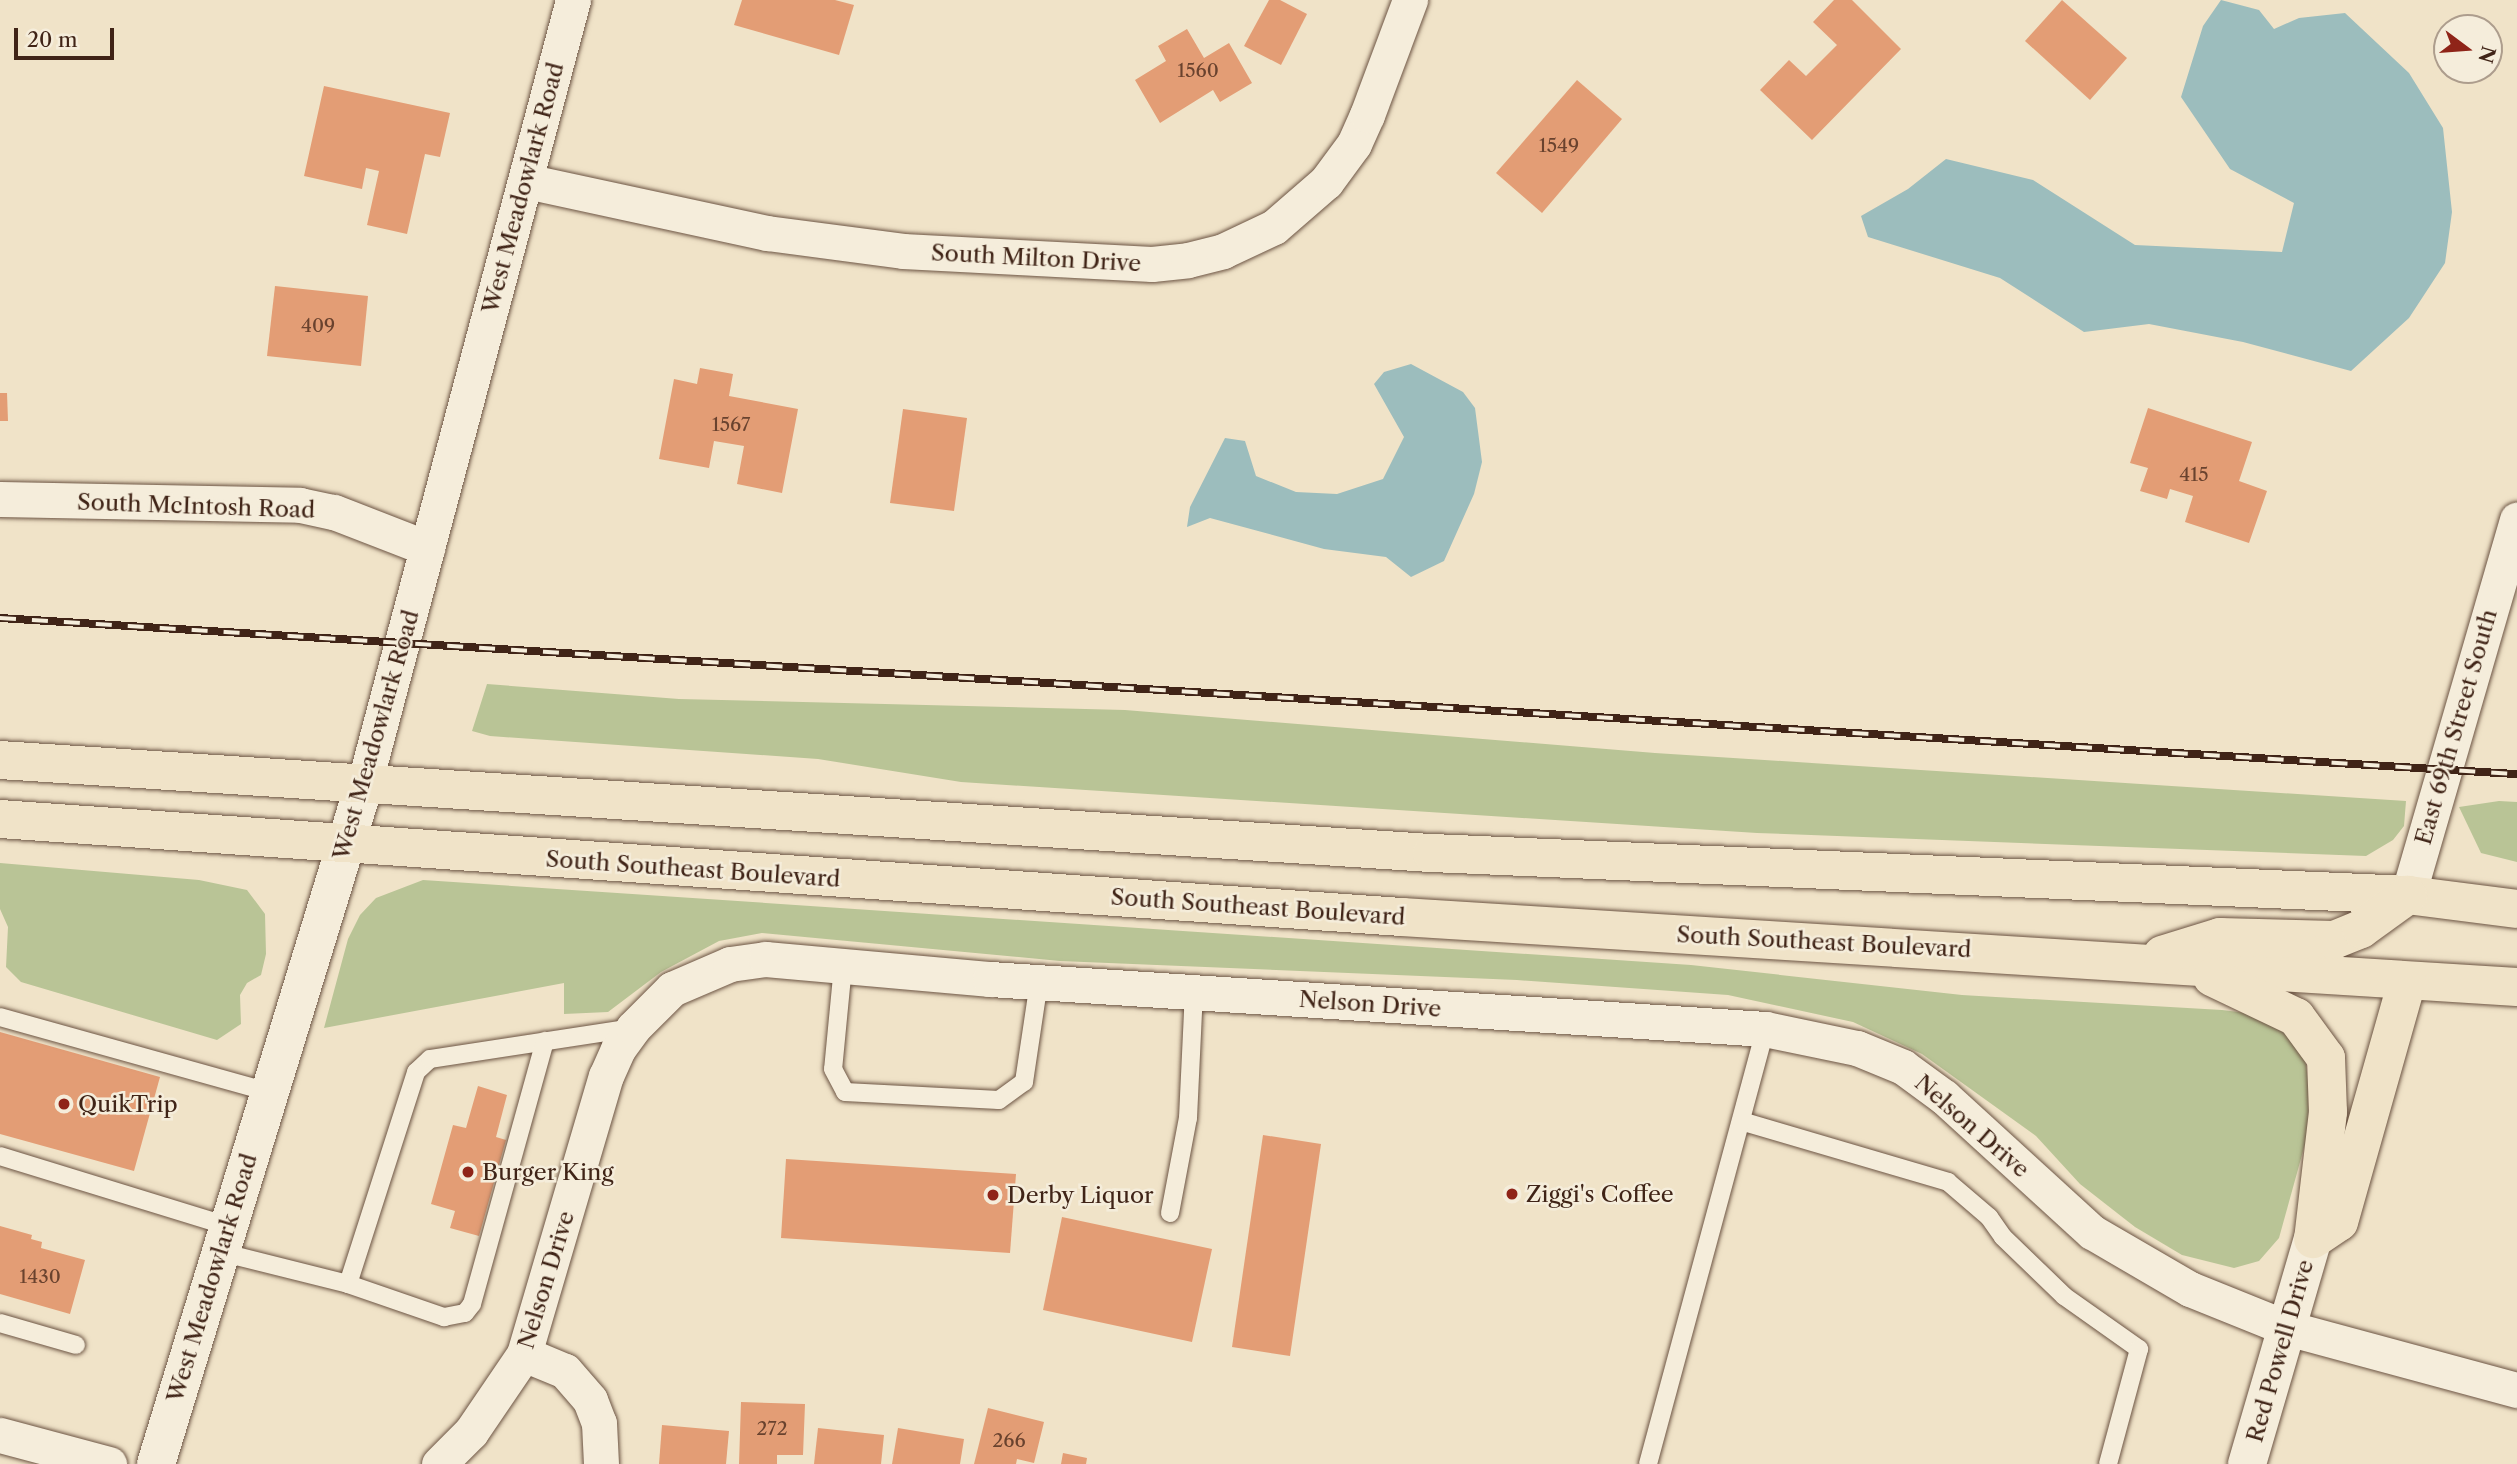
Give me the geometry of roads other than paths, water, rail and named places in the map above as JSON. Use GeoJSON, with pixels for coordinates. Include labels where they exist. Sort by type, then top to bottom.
{"type":"FeatureCollection","features":[{"type":"Feature","properties":{"kind":"main road"},"geometry":{"type":"LineString","coordinates":[[0,760],[1432,853],[2408,895],[2517,909]]}},
{"type":"Feature","properties":{"kind":"main road","name":"West Meadowlark Road"},"geometry":{"type":"LineString","coordinates":[[156,1464],[365,785]]}},
{"type":"Feature","properties":{"kind":"main road","name":"South Southeast Boulevard"},"geometry":{"type":"LineString","coordinates":[[0,819],[346,846],[2517,987]]}},
{"type":"Feature","properties":{"kind":"main road"},"geometry":{"type":"LineString","coordinates":[[2160,962],[2220,937],[2334,940],[2361,929],[2408,895]]}},
{"type":"Feature","properties":{"kind":"main road"},"geometry":{"type":"LineString","coordinates":[[2160,962],[2269,1000],[2296,1017],[2326,1058],[2328,1112],[2313,1238]]}},
{"type":"Feature","properties":{"kind":"main road"},"geometry":{"type":"LineString","coordinates":[[2313,1238],[2339,1222],[2407,981]]}},
{"type":"Feature","properties":{"kind":"main road","name":"Red Powell Drive"},"geometry":{"type":"LineString","coordinates":[[2246,1464],[2313,1238]]}},
{"type":"Feature","properties":{"kind":"street","name":"South Milton Drive"},"geometry":{"type":"LineString","coordinates":[[526,181],[767,233],[903,251],[1152,264],[1188,260],[1223,251],[1274,227],[1326,182],[1363,125],[1410,0]]}},
{"type":"Feature","properties":{"kind":"street","name":"West Meadowlark Road"},"geometry":{"type":"LineString","coordinates":[[365,785],[426,548],[526,181],[566,5]]}},
{"type":"Feature","properties":{"kind":"street","name":"South McIntosh Road"},"geometry":{"type":"LineString","coordinates":[[0,499],[299,505],[334,512],[426,548]]}},
{"type":"Feature","properties":{"kind":"street","name":"East 69th Street South"},"geometry":{"type":"LineString","coordinates":[[2408,895],[2517,519]]}},
{"type":"Feature","properties":{"kind":"street","name":"Nelson Drive"},"geometry":{"type":"LineString","coordinates":[[439,1464],[471,1433],[524,1354],[606,1076],[633,1028],[672,989],[730,964],[766,959],[1194,993],[1765,1029],[1857,1048],[1903,1067],[1944,1097],[2092,1233],[2190,1289],[2287,1328],[2517,1390]]}},
{"type":"Feature","properties":{"kind":"street"},"geometry":{"type":"LineString","coordinates":[[524,1354],[565,1371],[590,1400],[598,1423],[601,1464]]}},
{"type":"Feature","properties":{"kind":"street"},"geometry":{"type":"LineString","coordinates":[[0,1435],[109,1464]]}},
{"type":"Feature","properties":{"kind":"lane"},"geometry":{"type":"LineString","coordinates":[[843,966],[834,1069],[845,1092],[999,1100],[1024,1082],[1039,982]]}},
{"type":"Feature","properties":{"kind":"lane"},"geometry":{"type":"LineString","coordinates":[[1170,1213],[1188,1118],[1194,993]]}},
{"type":"Feature","properties":{"kind":"lane"},"geometry":{"type":"LineString","coordinates":[[0,1017],[269,1091]]}},
{"type":"Feature","properties":{"kind":"lane"},"geometry":{"type":"LineString","coordinates":[[348,1284],[416,1072],[430,1059],[633,1028]]}},
{"type":"Feature","properties":{"kind":"lane"},"geometry":{"type":"LineString","coordinates":[[1648,1464],[1765,1029]]}},
{"type":"Feature","properties":{"kind":"lane"},"geometry":{"type":"LineString","coordinates":[[0,1156],[444,1317],[465,1313],[472,1304],[545,1041]]}},
{"type":"Feature","properties":{"kind":"lane"},"geometry":{"type":"LineString","coordinates":[[1741,1121],[1948,1182],[1989,1217],[2003,1237],[2064,1296],[2139,1349],[2108,1464]]}},
{"type":"Feature","properties":{"kind":"lane"},"geometry":{"type":"LineString","coordinates":[[0,1322],[76,1345]]}},
{"type":"Feature","properties":{"kind":"water"},"geometry":{"type":"Polygon","coordinates":[[[2221,0],[2259,10],[2274,29],[2299,18],[2345,13],[2409,73],[2443,128],[2452,212],[2445,263],[2409,318],[2351,371],[2243,342],[2149,324],[2084,332],[2000,278],[1868,237],[1861,216],[1908,189],[1946,159],[2033,180],[2135,245],[2282,252],[2294,203],[2230,169],[2181,97],[2203,26],[2221,0]]]}},
{"type":"Feature","properties":{"kind":"water"},"geometry":{"type":"Polygon","coordinates":[[[1411,364],[1463,392],[1475,408],[1482,462],[1474,494],[1444,561],[1411,577],[1386,557],[1324,549],[1210,518],[1187,527],[1190,507],[1225,438],[1245,441],[1256,476],[1296,492],[1337,494],[1383,479],[1404,437],[1374,384],[1384,372],[1411,364]]]}},
{"type":"Feature","properties":{"kind":"railway"},"geometry":{"type":"LineString","coordinates":[[0,618],[2517,774]]}},
{"type":"Feature","properties":{"kind":"place","name":"QuikTrip"},"geometry":{"type":"Point","coordinates":[64,1104]}},
{"type":"Feature","properties":{"kind":"place","name":"Burger King"},"geometry":{"type":"Point","coordinates":[468,1172]}},
{"type":"Feature","properties":{"kind":"place","name":"Ziggi's Coffee"},"geometry":{"type":"Point","coordinates":[1512,1194]}},
{"type":"Feature","properties":{"kind":"place","name":"Derby Liquor"},"geometry":{"type":"Point","coordinates":[993,1195]}}]}
